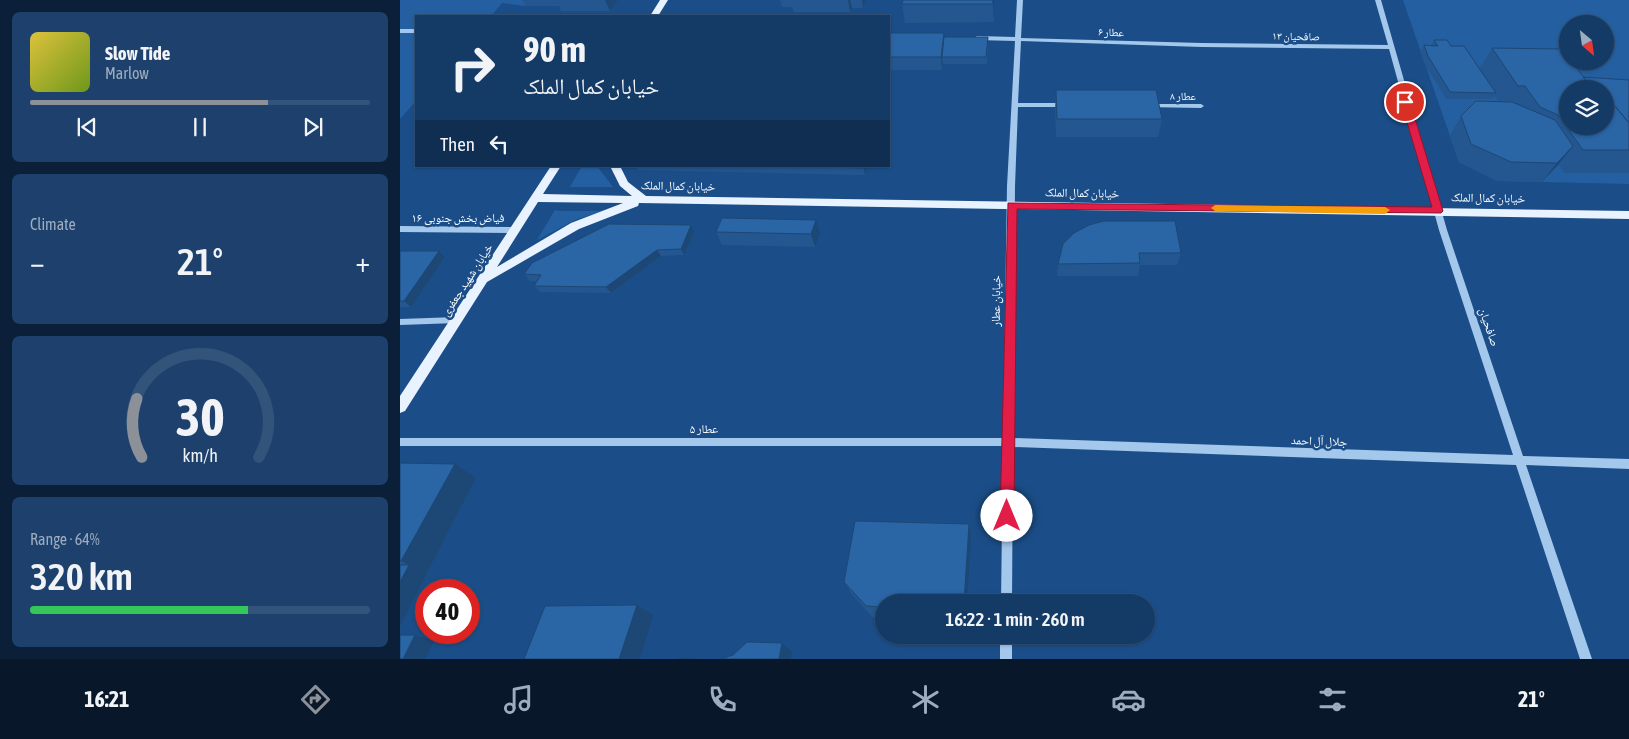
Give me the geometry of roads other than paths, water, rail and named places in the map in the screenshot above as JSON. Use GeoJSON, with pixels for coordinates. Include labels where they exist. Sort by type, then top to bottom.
{"type":"FeatureCollection","features":[{"type":"Feature","properties":{"kind":"main road"},"geometry":{"type":"LineString","coordinates":[[655,15],[664,0]]}},
{"type":"Feature","properties":{"kind":"main road","name":"خیابان شهید جعفری"},"geometry":{"type":"LineString","coordinates":[[400,407],[555,167]]}},
{"type":"Feature","properties":{"kind":"main road"},"geometry":{"type":"LineString","coordinates":[[615,167],[624,184],[643,199]]}},
{"type":"Feature","properties":{"kind":"main road","name":"خیابان کمال الملک"},"geometry":{"type":"LineString","coordinates":[[536,198],[1629,215]]}},
{"type":"Feature","properties":{"kind":"main road"},"geometry":{"type":"LineString","coordinates":[[483,281],[538,246],[575,226],[613,209],[643,199]]}},
{"type":"Feature","properties":{"kind":"street","name":"خیابان عطار"},"geometry":{"type":"LineString","coordinates":[[1006,594],[1014,105],[1020,0]]}},
{"type":"Feature","properties":{"kind":"street","name":"صافحیان"},"geometry":{"type":"LineString","coordinates":[[1378,0],[1438,211],[1586,659]]}},
{"type":"Feature","properties":{"kind":"street"},"geometry":{"type":"LineString","coordinates":[[400,31],[415,31]]}},
{"type":"Feature","properties":{"kind":"street","name":"عطار ۶"},"geometry":{"type":"LineString","coordinates":[[973,38],[1202,45]]}},
{"type":"Feature","properties":{"kind":"street","name":"صافحیان ۱۳"},"geometry":{"type":"LineString","coordinates":[[1202,45],[1390,47]]}},
{"type":"Feature","properties":{"kind":"street"},"geometry":{"type":"LineString","coordinates":[[1014,105],[1074,105]]}},
{"type":"Feature","properties":{"kind":"street","name":"عطار ۸"},"geometry":{"type":"LineString","coordinates":[[1143,106],[1201,106]]}},
{"type":"Feature","properties":{"kind":"street","name":"فیاض بخش جنوبی ۱۶"},"geometry":{"type":"LineString","coordinates":[[400,229],[516,230]]}},
{"type":"Feature","properties":{"kind":"street"},"geometry":{"type":"LineString","coordinates":[[400,322],[457,320]]}},
{"type":"Feature","properties":{"kind":"street","name":"عطار ۵"},"geometry":{"type":"LineString","coordinates":[[400,442],[1008,442]]}},
{"type":"Feature","properties":{"kind":"street","name":"جلال آل احمد"},"geometry":{"type":"LineString","coordinates":[[1008,442],[1522,462],[1629,464]]}},
{"type":"Feature","properties":{"kind":"street"},"geometry":{"type":"LineString","coordinates":[[1006,644],[1006,659]]}}]}
